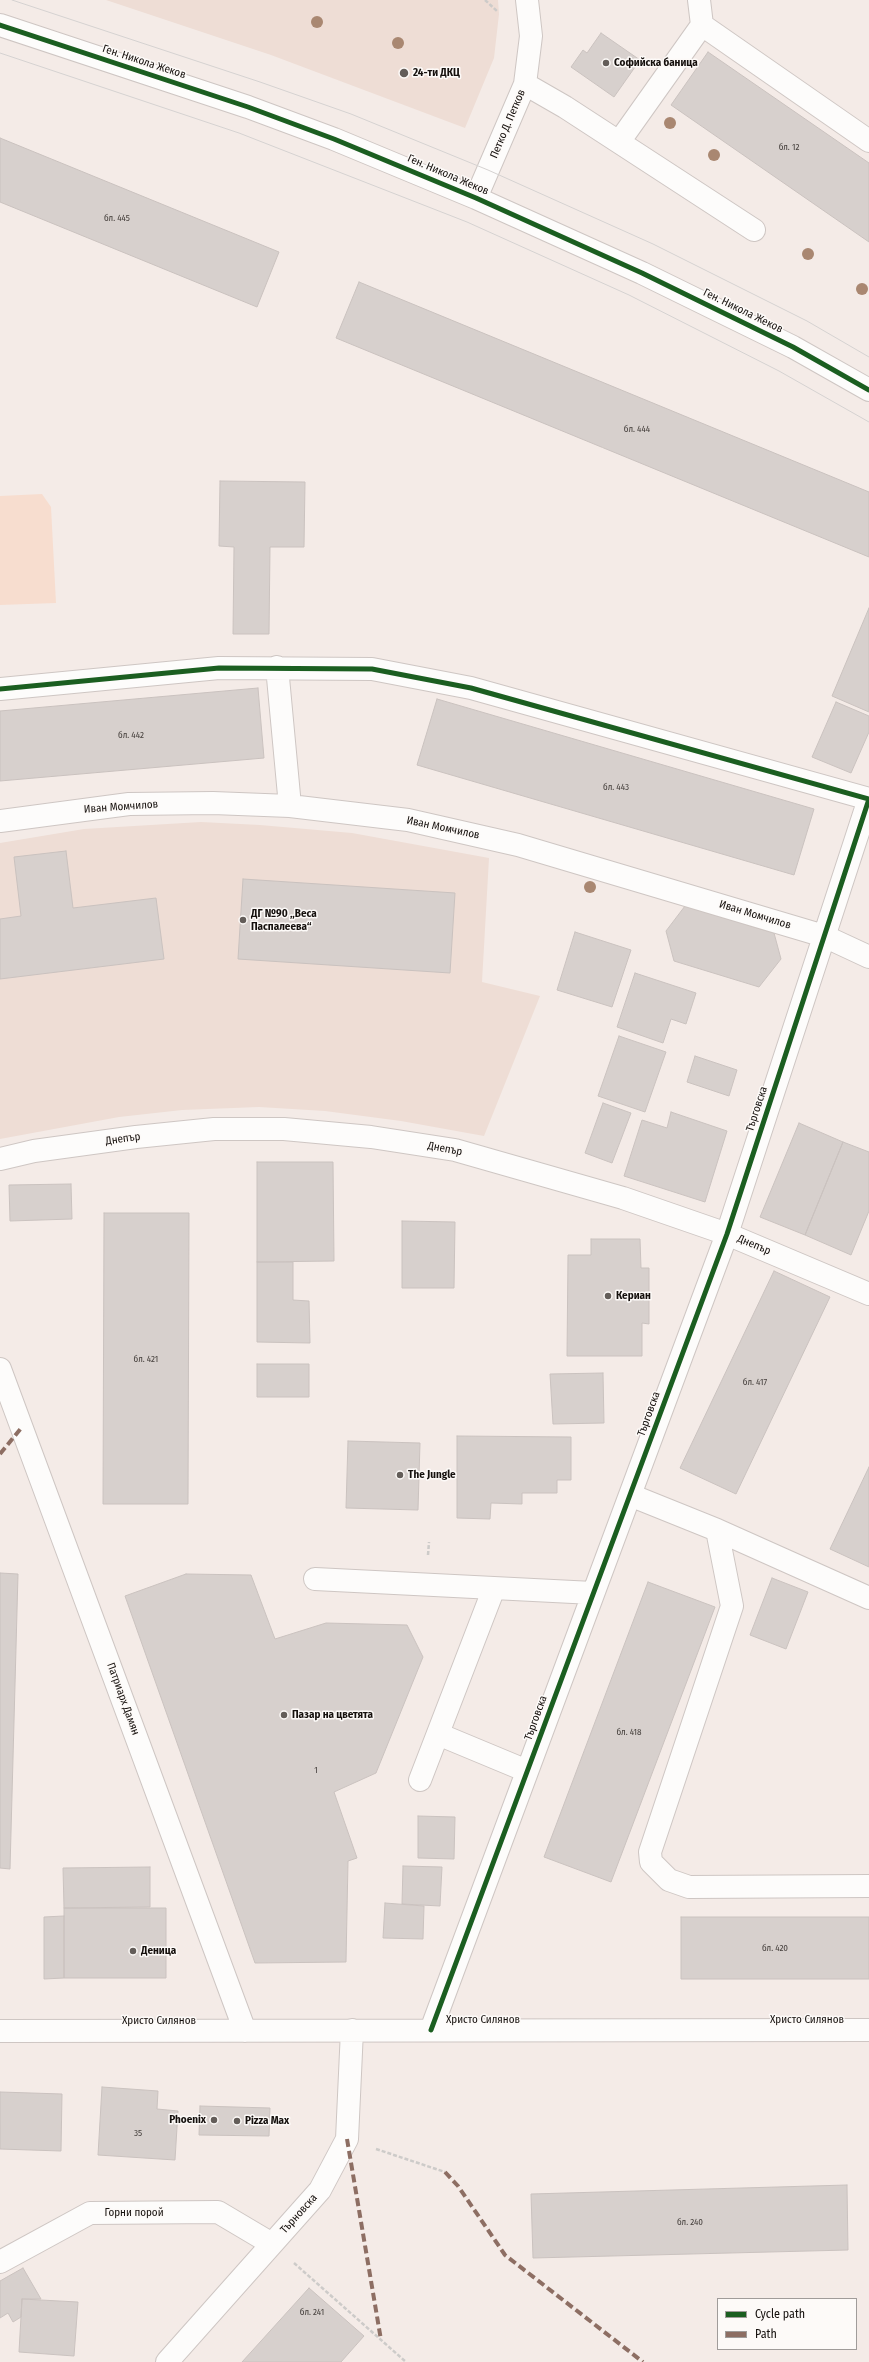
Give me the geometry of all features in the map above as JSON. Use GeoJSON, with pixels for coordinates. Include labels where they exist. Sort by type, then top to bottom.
{"type":"FeatureCollection","features":[{"type":"Feature","properties":{"kind":"street","name":"Петко Д. Петков"},"geometry":{"type":"LineString","coordinates":[[476,198],[525,84],[531,36],[527,0]]}},
{"type":"Feature","properties":{"kind":"street"},"geometry":{"type":"LineString","coordinates":[[619,142],[702,25],[699,0]]}},
{"type":"Feature","properties":{"kind":"street","name":"Ген. Никола Жеков"},"geometry":{"type":"LineString","coordinates":[[0,25],[248,107],[334,139],[476,198],[642,273],[793,347],[869,390]]}},
{"type":"Feature","properties":{"kind":"street"},"geometry":{"type":"LineString","coordinates":[[702,25],[869,141]]}},
{"type":"Feature","properties":{"kind":"street"},"geometry":{"type":"LineString","coordinates":[[525,84],[565,107],[754,230]]}},
{"type":"Feature","properties":{"kind":"street"},"geometry":{"type":"LineString","coordinates":[[0,689],[219,668],[277,667],[372,669],[471,688],[869,799]]}},
{"type":"Feature","properties":{"kind":"street"},"geometry":{"type":"LineString","coordinates":[[277,667],[290,806]]}},
{"type":"Feature","properties":{"kind":"street","name":"Търговска"},"geometry":{"type":"LineString","coordinates":[[431,2030],[727,1234],[869,799]]}},
{"type":"Feature","properties":{"kind":"street","name":"Иван Момчилов"},"geometry":{"type":"LineString","coordinates":[[0,821],[128,804],[213,803],[290,806],[408,820],[518,845],[824,936],[869,957]]}},
{"type":"Feature","properties":{"kind":"street","name":"Днепър"},"geometry":{"type":"LineString","coordinates":[[0,1159],[34,1152],[136,1137],[214,1129],[284,1129],[372,1137],[462,1152],[623,1198],[727,1234],[869,1294]]}},
{"type":"Feature","properties":{"kind":"street","name":"Патриарх Дамян"},"geometry":{"type":"LineString","coordinates":[[0,1369],[244,2031]]}},
{"type":"Feature","properties":{"kind":"street"},"geometry":{"type":"LineString","coordinates":[[630,1495],[717,1530],[869,1598]]}},
{"type":"Feature","properties":{"kind":"street"},"geometry":{"type":"LineString","coordinates":[[717,1530],[732,1606],[650,1852],[651,1862],[669,1880],[689,1887],[869,1886]]}},
{"type":"Feature","properties":{"kind":"street"},"geometry":{"type":"LineString","coordinates":[[315,1579],[593,1593]]}},
{"type":"Feature","properties":{"kind":"street"},"geometry":{"type":"LineString","coordinates":[[420,1780],[494,1588]]}},
{"type":"Feature","properties":{"kind":"street"},"geometry":{"type":"LineString","coordinates":[[438,1734],[527,1771]]}},
{"type":"Feature","properties":{"kind":"street","name":"Търновска"},"geometry":{"type":"LineString","coordinates":[[168,2362],[320,2190],[346,2139],[352,2030]]}},
{"type":"Feature","properties":{"kind":"street","name":"Христо Силянов"},"geometry":{"type":"LineString","coordinates":[[0,2031],[869,2030]]}},
{"type":"Feature","properties":{"kind":"street","name":"Горни порой"},"geometry":{"type":"LineString","coordinates":[[0,2262],[90,2213],[218,2212],[272,2244]]}},
{"type":"Feature","properties":{"kind":"path"},"geometry":{"type":"LineString","coordinates":[[346,2139],[445,2172]]}},
{"type":"Feature","properties":{"kind":"path"},"geometry":{"type":"LineString","coordinates":[[272,2244],[406,2362]]}},
{"type":"Feature","properties":{"kind":"shaded area","name":"24-ти ДКЦ"},"geometry":{"type":"Polygon","coordinates":[[[106,0],[498,0],[499,14],[494,58],[465,128],[271,55],[106,0]]]}},
{"type":"Feature","properties":{"kind":"shaded area"},"geometry":{"type":"Polygon","coordinates":[[[42,494],[51,507],[56,603],[0,605],[0,496],[42,494]]]}},
{"type":"Feature","properties":{"kind":"shaded area","name":"ДГ №90 „Веса Паспалеева“"},"geometry":{"type":"Polygon","coordinates":[[[201,822],[260,825],[352,833],[489,858],[482,982],[540,996],[484,1136],[401,1121],[325,1111],[259,1107],[182,1110],[119,1117],[0,1139],[0,843],[84,829],[201,822]]]}},
{"type":"Feature","properties":{"kind":"building","name":"Софийска баница"},"geometry":{"type":"Polygon","coordinates":[[[601,33],[640,60],[614,97],[571,67],[583,50],[587,53],[601,33]]]}},
{"type":"Feature","properties":{"kind":"building"},"geometry":{"type":"Polygon","coordinates":[[[708,52],[869,163],[869,242],[671,105],[708,52]]]}},
{"type":"Feature","properties":{"kind":"building"},"geometry":{"type":"Polygon","coordinates":[[[0,138],[279,252],[257,307],[0,202],[0,138]]]}},
{"type":"Feature","properties":{"kind":"building"},"geometry":{"type":"Polygon","coordinates":[[[359,282],[869,492],[869,557],[336,338],[359,282]]]}},
{"type":"Feature","properties":{"kind":"building"},"geometry":{"type":"Polygon","coordinates":[[[220,481],[305,482],[304,547],[270,547],[269,634],[233,634],[234,547],[219,546],[220,481]]]}},
{"type":"Feature","properties":{"kind":"building"},"geometry":{"type":"Polygon","coordinates":[[[869,608],[869,712],[832,696],[869,608]]]}},
{"type":"Feature","properties":{"kind":"building"},"geometry":{"type":"Polygon","coordinates":[[[258,688],[264,758],[0,781],[0,711],[258,688]]]}},
{"type":"Feature","properties":{"kind":"building"},"geometry":{"type":"Polygon","coordinates":[[[437,699],[814,809],[794,875],[417,765],[437,699]]]}},
{"type":"Feature","properties":{"kind":"building"},"geometry":{"type":"Polygon","coordinates":[[[836,702],[869,716],[869,732],[851,773],[812,757],[836,702]]]}},
{"type":"Feature","properties":{"kind":"building"},"geometry":{"type":"Polygon","coordinates":[[[66,851],[73,908],[156,898],[164,959],[0,979],[0,919],[21,916],[14,857],[66,851]]]}},
{"type":"Feature","properties":{"kind":"building"},"geometry":{"type":"Polygon","coordinates":[[[243,879],[455,893],[450,973],[238,959],[243,879]]]}},
{"type":"Feature","properties":{"kind":"building"},"geometry":{"type":"Polygon","coordinates":[[[685,906],[774,933],[781,959],[759,987],[674,961],[666,931],[685,906]]]}},
{"type":"Feature","properties":{"kind":"building"},"geometry":{"type":"Polygon","coordinates":[[[575,932],[631,950],[612,1007],[557,990],[575,932]]]}},
{"type":"Feature","properties":{"kind":"building"},"geometry":{"type":"Polygon","coordinates":[[[635,973],[696,993],[686,1024],[671,1019],[663,1043],[617,1027],[635,973]]]}},
{"type":"Feature","properties":{"kind":"building"},"geometry":{"type":"Polygon","coordinates":[[[619,1036],[666,1052],[645,1112],[598,1096],[619,1036]]]}},
{"type":"Feature","properties":{"kind":"building"},"geometry":{"type":"Polygon","coordinates":[[[695,1056],[737,1070],[729,1096],[687,1082],[695,1056]]]}},
{"type":"Feature","properties":{"kind":"building"},"geometry":{"type":"Polygon","coordinates":[[[603,1103],[631,1113],[612,1163],[585,1153],[603,1103]]]}},
{"type":"Feature","properties":{"kind":"building"},"geometry":{"type":"Polygon","coordinates":[[[671,1112],[727,1131],[705,1202],[624,1176],[642,1120],[667,1128],[671,1112]]]}},
{"type":"Feature","properties":{"kind":"building"},"geometry":{"type":"Polygon","coordinates":[[[799,1123],[843,1142],[805,1235],[760,1217],[799,1123]]]}},
{"type":"Feature","properties":{"kind":"building"},"geometry":{"type":"Polygon","coordinates":[[[843,1142],[869,1152],[869,1211],[851,1255],[805,1235],[843,1142]]]}},
{"type":"Feature","properties":{"kind":"building"},"geometry":{"type":"Polygon","coordinates":[[[257,1162],[333,1162],[334,1261],[257,1262],[257,1162]]]}},
{"type":"Feature","properties":{"kind":"building"},"geometry":{"type":"Polygon","coordinates":[[[71,1184],[72,1219],[10,1221],[9,1185],[71,1184]]]}},
{"type":"Feature","properties":{"kind":"building"},"geometry":{"type":"Polygon","coordinates":[[[104,1213],[189,1213],[188,1504],[103,1504],[104,1213]]]}},
{"type":"Feature","properties":{"kind":"building"},"geometry":{"type":"Polygon","coordinates":[[[402,1221],[455,1222],[454,1288],[402,1288],[402,1221]]]}},
{"type":"Feature","properties":{"kind":"building","name":"Кериан"},"geometry":{"type":"Polygon","coordinates":[[[591,1239],[640,1239],[641,1268],[649,1268],[649,1324],[642,1323],[642,1356],[567,1356],[568,1255],[591,1255],[591,1239]]]}},
{"type":"Feature","properties":{"kind":"building"},"geometry":{"type":"Polygon","coordinates":[[[257,1262],[293,1262],[293,1300],[309,1301],[310,1343],[257,1342],[257,1262]]]}},
{"type":"Feature","properties":{"kind":"building"},"geometry":{"type":"Polygon","coordinates":[[[774,1271],[830,1297],[736,1494],[680,1468],[774,1271]]]}},
{"type":"Feature","properties":{"kind":"building"},"geometry":{"type":"Polygon","coordinates":[[[257,1364],[309,1364],[309,1397],[257,1397],[257,1364]]]}},
{"type":"Feature","properties":{"kind":"building"},"geometry":{"type":"Polygon","coordinates":[[[603,1373],[604,1423],[553,1424],[550,1374],[603,1373]]]}},
{"type":"Feature","properties":{"kind":"building"},"geometry":{"type":"Polygon","coordinates":[[[457,1436],[571,1437],[571,1480],[557,1480],[557,1493],[522,1493],[522,1504],[491,1503],[490,1519],[457,1518],[457,1436]]]}},
{"type":"Feature","properties":{"kind":"building"},"geometry":{"type":"Polygon","coordinates":[[[348,1441],[420,1443],[418,1510],[346,1508],[348,1441]]]}},
{"type":"Feature","properties":{"kind":"building"},"geometry":{"type":"Polygon","coordinates":[[[869,1467],[869,1567],[830,1549],[869,1467]]]}},
{"type":"Feature","properties":{"kind":"building"},"geometry":{"type":"Polygon","coordinates":[[[0,1573],[18,1574],[10,1869],[0,1868],[0,1573]]]}},
{"type":"Feature","properties":{"kind":"building","name":"Пазар на цветята"},"geometry":{"type":"Polygon","coordinates":[[[186,1574],[251,1575],[275,1639],[326,1623],[407,1625],[423,1657],[376,1773],[334,1792],[357,1858],[348,1861],[346,1962],[255,1963],[125,1596],[186,1574]]]}},
{"type":"Feature","properties":{"kind":"building"},"geometry":{"type":"Polygon","coordinates":[[[772,1578],[808,1592],[786,1649],[750,1635],[772,1578]]]}},
{"type":"Feature","properties":{"kind":"building"},"geometry":{"type":"Polygon","coordinates":[[[648,1582],[715,1607],[611,1882],[544,1857],[648,1582]]]}},
{"type":"Feature","properties":{"kind":"building"},"geometry":{"type":"Polygon","coordinates":[[[418,1816],[455,1817],[454,1859],[418,1858],[418,1816]]]}},
{"type":"Feature","properties":{"kind":"building"},"geometry":{"type":"Polygon","coordinates":[[[403,1866],[442,1867],[440,1906],[402,1904],[403,1866]]]}},
{"type":"Feature","properties":{"kind":"building"},"geometry":{"type":"Polygon","coordinates":[[[150,1867],[150,1907],[64,1908],[63,1868],[150,1867]]]}},
{"type":"Feature","properties":{"kind":"building"},"geometry":{"type":"Polygon","coordinates":[[[385,1903],[424,1906],[423,1939],[383,1938],[385,1903]]]}},
{"type":"Feature","properties":{"kind":"building"},"geometry":{"type":"Polygon","coordinates":[[[64,1908],[166,1908],[166,1978],[64,1978],[64,1908]]]}},
{"type":"Feature","properties":{"kind":"building"},"geometry":{"type":"Polygon","coordinates":[[[64,1916],[64,1978],[44,1979],[44,1917],[64,1916]]]}},
{"type":"Feature","properties":{"kind":"building"},"geometry":{"type":"Polygon","coordinates":[[[681,1917],[869,1917],[869,1979],[681,1979],[681,1917]]]}},
{"type":"Feature","properties":{"kind":"building"},"geometry":{"type":"Polygon","coordinates":[[[102,2087],[158,2091],[157,2109],[178,2111],[175,2160],[98,2155],[102,2087]]]}},
{"type":"Feature","properties":{"kind":"building"},"geometry":{"type":"Polygon","coordinates":[[[0,2092],[62,2094],[61,2151],[0,2149],[0,2092]]]}},
{"type":"Feature","properties":{"kind":"building"},"geometry":{"type":"Polygon","coordinates":[[[200,2106],[270,2108],[269,2136],[199,2135],[200,2106]]]}},
{"type":"Feature","properties":{"kind":"building"},"geometry":{"type":"Polygon","coordinates":[[[847,2185],[848,2250],[533,2258],[531,2194],[847,2185]]]}},
{"type":"Feature","properties":{"kind":"building"},"geometry":{"type":"Polygon","coordinates":[[[23,2268],[41,2299],[22,2299],[21,2317],[13,2322],[8,2313],[0,2318],[0,2281],[23,2268]]]}},
{"type":"Feature","properties":{"kind":"building"},"geometry":{"type":"Polygon","coordinates":[[[309,2288],[364,2336],[341,2362],[242,2362],[309,2288]]]}},
{"type":"Feature","properties":{"kind":"building"},"geometry":{"type":"Polygon","coordinates":[[[22,2299],[78,2302],[74,2356],[19,2352],[22,2299]]]}},
{"type":"Feature","properties":{"kind":"tram line"},"geometry":{"type":"LineString","coordinates":[[12,0],[260,82],[351,114],[488,170],[653,244],[807,321],[869,357]]}},
{"type":"Feature","properties":{"kind":"tram line"},"geometry":{"type":"LineString","coordinates":[[0,53],[239,133],[467,222],[629,295],[779,371],[869,422]]}},
{"type":"Feature","properties":{"kind":"marked path"},"geometry":{"type":"LineString","coordinates":[[0,1454],[22,1427]]}},
{"type":"Feature","properties":{"kind":"marked path"},"geometry":{"type":"LineString","coordinates":[[347,2139],[381,2340]]}},
{"type":"Feature","properties":{"kind":"marked path"},"geometry":{"type":"LineString","coordinates":[[445,2172],[458,2186],[505,2255],[643,2362]]}},
{"type":"Feature","properties":{"kind":"cycle path"},"geometry":{"type":"LineString","coordinates":[[0,25],[248,107],[334,139],[476,198],[642,273],[793,347],[869,390]]}},
{"type":"Feature","properties":{"kind":"cycle path"},"geometry":{"type":"LineString","coordinates":[[0,689],[219,668],[372,669],[471,688],[869,799],[727,1234],[431,2030]]}},
{"type":"Feature","properties":{"kind":"place","name":"Софийска баница"},"geometry":{"type":"Point","coordinates":[606,63]}},
{"type":"Feature","properties":{"kind":"place","name":"24-ти ДКЦ"},"geometry":{"type":"Point","coordinates":[404,73]}},
{"type":"Feature","properties":{"kind":"place","name":"ДГ №90 „Веса Паспалеева“"},"geometry":{"type":"Point","coordinates":[243,920]}},
{"type":"Feature","properties":{"kind":"place","name":"Кериан"},"geometry":{"type":"Point","coordinates":[608,1296]}},
{"type":"Feature","properties":{"kind":"place","name":"The Jungle"},"geometry":{"type":"Point","coordinates":[400,1475]}},
{"type":"Feature","properties":{"kind":"place","name":"Пазар на цветята"},"geometry":{"type":"Point","coordinates":[284,1715]}},
{"type":"Feature","properties":{"kind":"place","name":"Деница"},"geometry":{"type":"Point","coordinates":[133,1951]}},
{"type":"Feature","properties":{"kind":"place","name":"Phoenix"},"geometry":{"type":"Point","coordinates":[214,2120]}},
{"type":"Feature","properties":{"kind":"place","name":"Pizza Max"},"geometry":{"type":"Point","coordinates":[237,2121]}}]}
